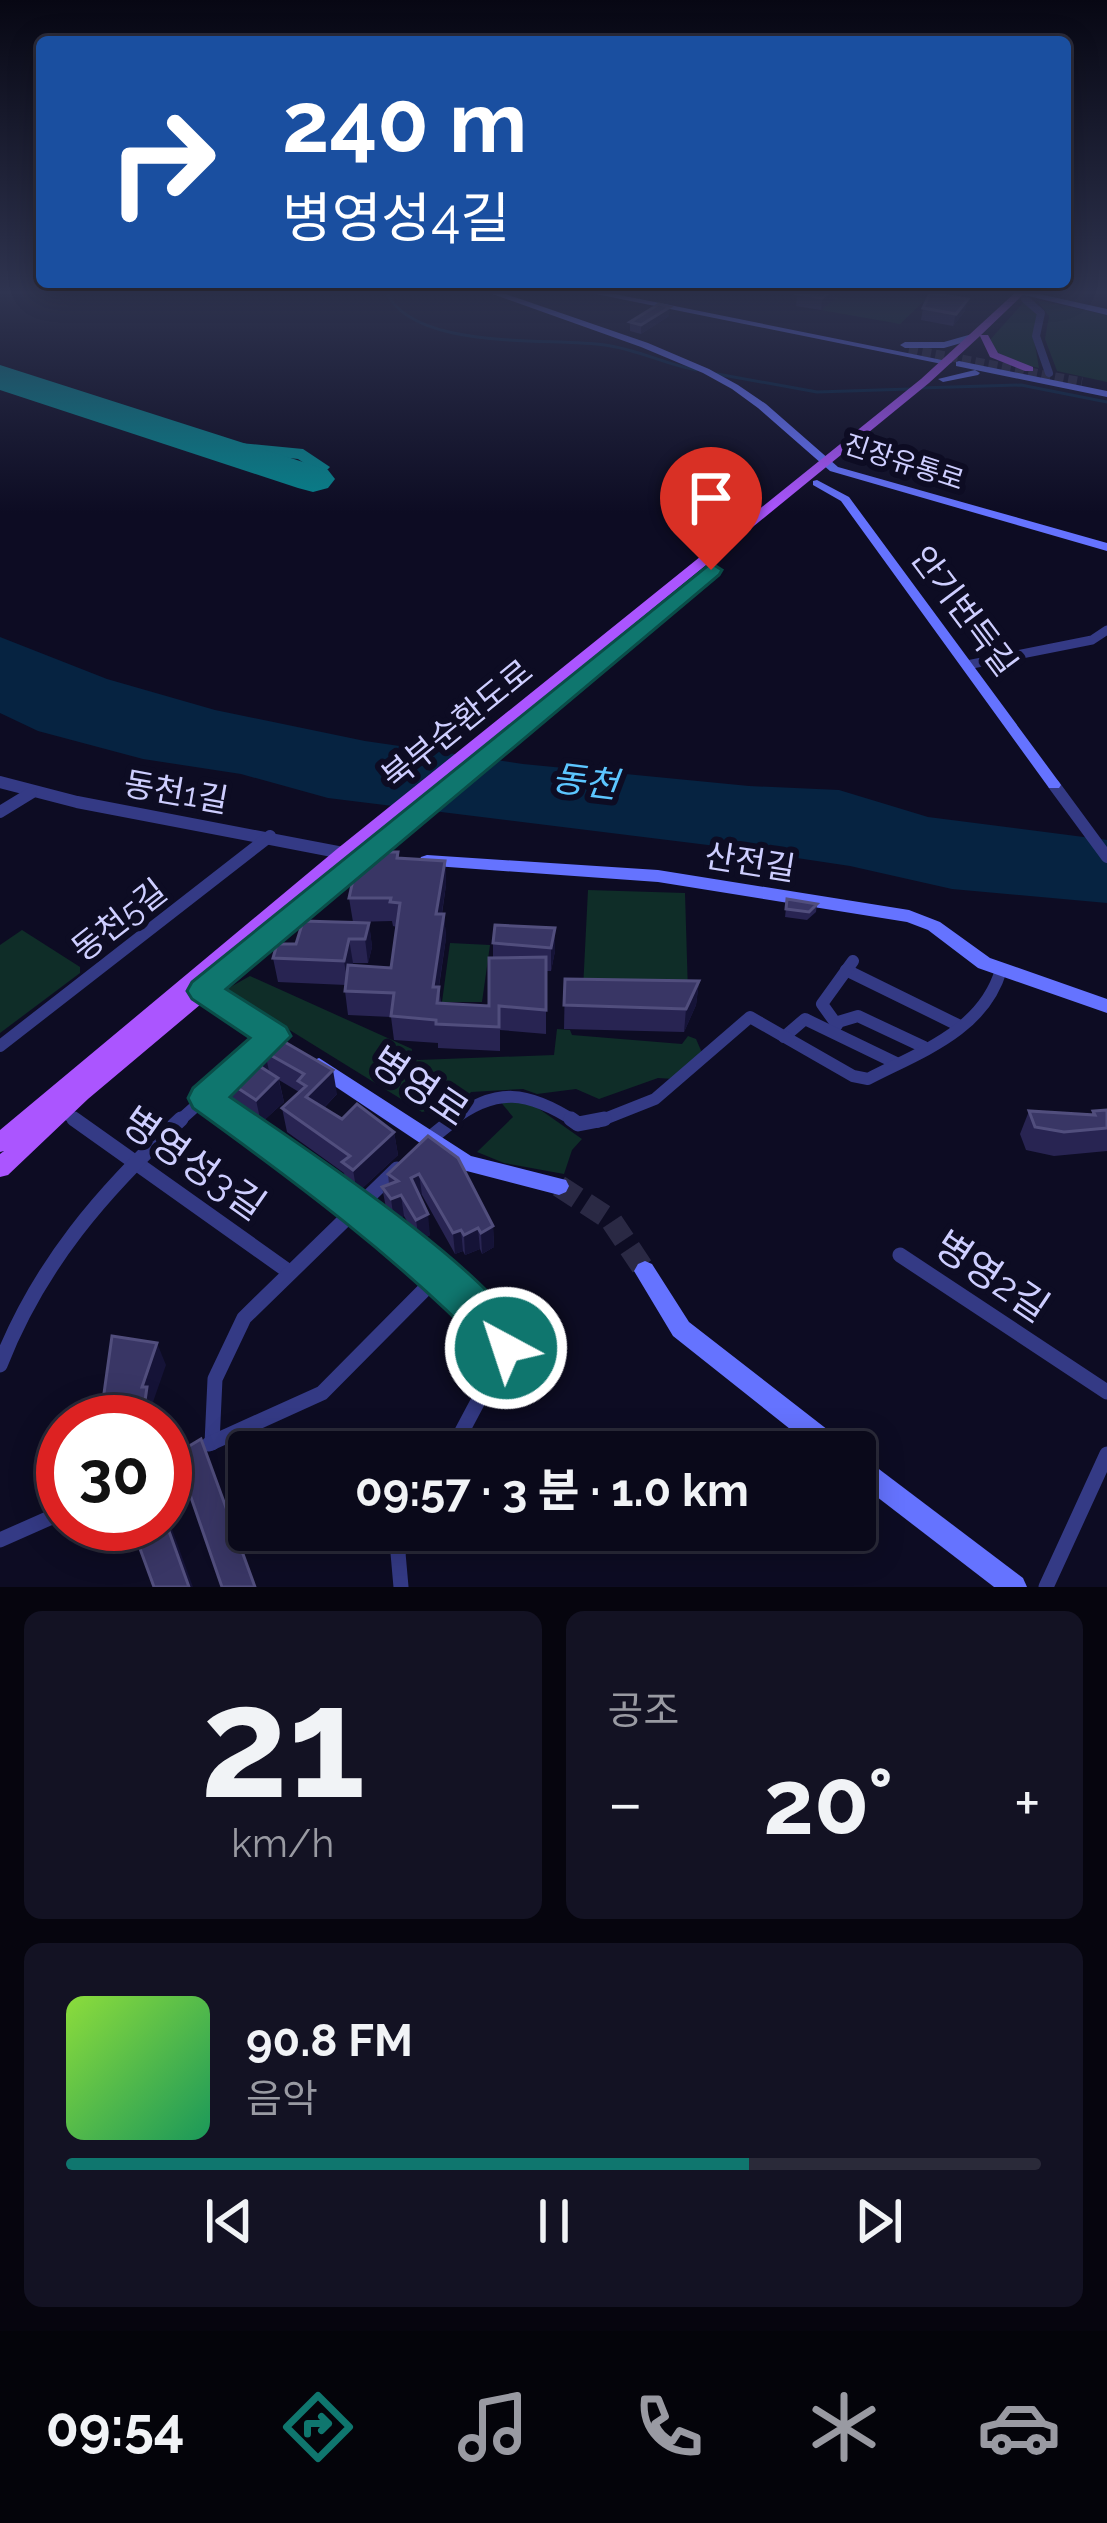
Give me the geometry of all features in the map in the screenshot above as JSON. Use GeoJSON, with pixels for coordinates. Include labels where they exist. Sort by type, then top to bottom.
{"type":"FeatureCollection","features":[{"type":"Feature","properties":{"kind":"main road","name":"북부순환도로"},"geometry":{"type":"LineString","coordinates":[[0,1143],[951,364]]}},
{"type":"Feature","properties":{"kind":"main road","name":"북부순환도로"},"geometry":{"type":"LineString","coordinates":[[527,714],[817,483],[908,394],[941,380],[953,364]]}},
{"type":"Feature","properties":{"kind":"main road"},"geometry":{"type":"LineString","coordinates":[[1017,364],[1029,369]]}},
{"type":"Feature","properties":{"kind":"main road","name":"북부순환도로"},"geometry":{"type":"LineString","coordinates":[[0,1168],[196,986]]}},
{"type":"Feature","properties":{"kind":"street"},"geometry":{"type":"LineString","coordinates":[[688,364],[723,380],[787,424],[833,465]]}},
{"type":"Feature","properties":{"kind":"street"},"geometry":{"type":"LineString","coordinates":[[923,364],[925,385]]}},
{"type":"Feature","properties":{"kind":"street"},"geometry":{"type":"LineString","coordinates":[[977,364],[1107,389]]}},
{"type":"Feature","properties":{"kind":"street"},"geometry":{"type":"LineString","coordinates":[[993,364],[1107,389]]}},
{"type":"Feature","properties":{"kind":"street"},"geometry":{"type":"LineString","coordinates":[[1046,364],[1049,373]]}},
{"type":"Feature","properties":{"kind":"street"},"geometry":{"type":"LineString","coordinates":[[941,380],[981,372],[1015,374]]}},
{"type":"Feature","properties":{"kind":"street"},"geometry":{"type":"LineString","coordinates":[[1081,384],[1107,389]]}},
{"type":"Feature","properties":{"kind":"street","name":"진장유통로"},"geometry":{"type":"LineString","coordinates":[[833,465],[1107,543]]}},
{"type":"Feature","properties":{"kind":"street","name":"안기번득길"},"geometry":{"type":"LineString","coordinates":[[817,483],[845,499],[1054,785]]}},
{"type":"Feature","properties":{"kind":"street"},"geometry":{"type":"LineString","coordinates":[[968,665],[1092,640],[1107,630]]}},
{"type":"Feature","properties":{"kind":"street","name":"동천1길"},"geometry":{"type":"LineString","coordinates":[[0,782],[31,793],[353,855]]}},
{"type":"Feature","properties":{"kind":"street"},"geometry":{"type":"LineString","coordinates":[[1054,785],[1107,857]]}},
{"type":"Feature","properties":{"kind":"street"},"geometry":{"type":"LineString","coordinates":[[0,812],[31,793]]}},
{"type":"Feature","properties":{"kind":"street","name":"동천5길"},"geometry":{"type":"LineString","coordinates":[[0,1046],[270,836]]}},
{"type":"Feature","properties":{"kind":"street"},"geometry":{"type":"LineString","coordinates":[[353,855],[386,859]]}},
{"type":"Feature","properties":{"kind":"street","name":"산전길"},"geometry":{"type":"LineString","coordinates":[[409,860],[658,876],[909,916],[934,926],[973,956],[1001,970],[1107,1006]]}},
{"type":"Feature","properties":{"kind":"street"},"geometry":{"type":"LineString","coordinates":[[836,1028],[822,1004],[850,966],[960,1026]]}},
{"type":"Feature","properties":{"kind":"street"},"geometry":{"type":"LineString","coordinates":[[212,1442],[215,1378],[244,1318],[357,1206],[478,1099],[541,1099],[578,1124],[592,1124],[655,1099],[750,1017],[853,1076],[868,1079],[984,1012],[996,992],[1001,970]]}},
{"type":"Feature","properties":{"kind":"street","name":"병영로"},"geometry":{"type":"LineString","coordinates":[[196,986],[474,1167],[559,1186]]}},
{"type":"Feature","properties":{"kind":"street"},"geometry":{"type":"LineString","coordinates":[[836,1028],[859,1016],[924,1047]]}},
{"type":"Feature","properties":{"kind":"street"},"geometry":{"type":"LineString","coordinates":[[784,1037],[805,1019],[836,1028],[896,1064]]}},
{"type":"Feature","properties":{"kind":"street"},"geometry":{"type":"LineString","coordinates":[[257,1052],[274,1036]]}},
{"type":"Feature","properties":{"kind":"street"},"geometry":{"type":"LineString","coordinates":[[0,1365],[52,1258],[133,1162],[239,1067]]}},
{"type":"Feature","properties":{"kind":"street"},"geometry":{"type":"LineString","coordinates":[[205,1098],[357,1206],[440,1275],[506,1340],[462,1431]]}},
{"type":"Feature","properties":{"kind":"street","name":"병영성3길"},"geometry":{"type":"LineString","coordinates":[[62,1109],[133,1162],[206,1206],[288,1271]]}},
{"type":"Feature","properties":{"kind":"street","name":"병영2길"},"geometry":{"type":"LineString","coordinates":[[900,1255],[1107,1392]]}},
{"type":"Feature","properties":{"kind":"street"},"geometry":{"type":"LineString","coordinates":[[645,1271],[682,1329],[811,1431]]}},
{"type":"Feature","properties":{"kind":"street"},"geometry":{"type":"LineString","coordinates":[[192,1452],[322,1393],[440,1275]]}},
{"type":"Feature","properties":{"kind":"street"},"geometry":{"type":"LineString","coordinates":[[1046,1587],[1107,1454]]}},
{"type":"Feature","properties":{"kind":"street"},"geometry":{"type":"LineString","coordinates":[[876,1481],[1014,1587]]}},
{"type":"Feature","properties":{"kind":"street"},"geometry":{"type":"LineString","coordinates":[[0,1540],[36,1524]]}},
{"type":"Feature","properties":{"kind":"street"},"geometry":{"type":"LineString","coordinates":[[399,1551],[401,1587]]}},
{"type":"Feature","properties":{"kind":"green space"},"geometry":{"type":"Polygon","coordinates":[[[1054,364],[1107,364],[1107,382],[1057,371],[1054,364]]]}},
{"type":"Feature","properties":{"kind":"green space"},"geometry":{"type":"Polygon","coordinates":[[[588,890],[685,893],[688,993],[583,989],[588,890]]]}},
{"type":"Feature","properties":{"kind":"green space"},"geometry":{"type":"Polygon","coordinates":[[[22,930],[80,967],[80,973],[0,1033],[0,945],[22,930]]]}},
{"type":"Feature","properties":{"kind":"green space"},"geometry":{"type":"Polygon","coordinates":[[[450,943],[490,945],[482,1002],[442,1002],[450,943]]]}},
{"type":"Feature","properties":{"kind":"green space"},"geometry":{"type":"Polygon","coordinates":[[[250,976],[412,1049],[411,1056],[418,1060],[554,1055],[557,1029],[570,1030],[572,1035],[682,1044],[688,1036],[696,1039],[703,1055],[674,1079],[658,1078],[599,1099],[576,1089],[537,1094],[523,1089],[471,1092],[461,1104],[422,1112],[225,990],[250,976]]]}},
{"type":"Feature","properties":{"kind":"green space"},"geometry":{"type":"Polygon","coordinates":[[[525,1099],[582,1139],[572,1150],[564,1174],[504,1163],[477,1152],[513,1117],[499,1100],[525,1099]]]}},
{"type":"Feature","properties":{"kind":"water","name":"동천"},"geometry":{"type":"Polygon","coordinates":[[[0,637],[107,679],[215,710],[365,741],[523,764],[839,790],[928,817],[1107,840],[1107,903],[952,889],[850,866],[716,846],[328,798],[241,774],[143,759],[38,731],[0,713],[0,637]]]}},
{"type":"Feature","properties":{"kind":"building"},"geometry":{"type":"Polygon","coordinates":[[[366,852],[398,852],[397,858],[445,861],[436,914],[444,914],[433,987],[439,987],[437,1003],[489,1006],[489,958],[546,957],[546,1010],[499,1006],[499,1027],[436,1024],[436,1020],[391,1016],[394,993],[345,991],[348,965],[391,968],[400,903],[390,902],[391,898],[349,898],[355,871],[366,852]]]}},
{"type":"Feature","properties":{"kind":"building"},"geometry":{"type":"Polygon","coordinates":[[[787,899],[817,904],[809,912],[786,909],[787,899]]]}},
{"type":"Feature","properties":{"kind":"building"},"geometry":{"type":"Polygon","coordinates":[[[303,921],[369,923],[365,939],[349,939],[344,961],[273,958],[277,944],[296,944],[303,921]]]}},
{"type":"Feature","properties":{"kind":"building"},"geometry":{"type":"Polygon","coordinates":[[[495,925],[555,928],[551,948],[493,943],[495,925]]]}},
{"type":"Feature","properties":{"kind":"building"},"geometry":{"type":"Polygon","coordinates":[[[565,979],[699,981],[686,1009],[564,1005],[565,979]]]}},
{"type":"Feature","properties":{"kind":"building"},"geometry":{"type":"Polygon","coordinates":[[[264,1030],[333,1070],[306,1097],[342,1119],[357,1104],[394,1132],[353,1170],[342,1162],[350,1156],[282,1108],[306,1086],[298,1081],[304,1074],[265,1052],[253,1062],[278,1078],[256,1100],[215,1073],[264,1030]]]}},
{"type":"Feature","properties":{"kind":"building"},"geometry":{"type":"Polygon","coordinates":[[[1107,1110],[1107,1128],[1064,1132],[1035,1127],[1029,1111],[1095,1115],[1093,1111],[1107,1110]]]}},
{"type":"Feature","properties":{"kind":"building"},"geometry":{"type":"Polygon","coordinates":[[[428,1136],[458,1158],[493,1226],[481,1233],[478,1228],[464,1235],[461,1230],[453,1233],[419,1174],[411,1178],[428,1214],[416,1220],[401,1195],[391,1199],[382,1187],[398,1181],[388,1174],[428,1136]]]}},
{"type":"Feature","properties":{"kind":"building"},"geometry":{"type":"Polygon","coordinates":[[[112,1336],[157,1343],[142,1387],[147,1387],[146,1395],[104,1395],[112,1336]]]}},
{"type":"Feature","properties":{"kind":"building"},"geometry":{"type":"Polygon","coordinates":[[[201,1439],[228,1513],[228,1551],[242,1551],[255,1587],[222,1587],[192,1500],[192,1444],[201,1439]]]}},
{"type":"Feature","properties":{"kind":"building"},"geometry":{"type":"Polygon","coordinates":[[[141,1551],[176,1551],[189,1587],[154,1587],[141,1551]]]}},
{"type":"Feature","properties":{"kind":"waterway"},"geometry":{"type":"LineString","coordinates":[[673,364],[696,370]]}},
{"type":"Feature","properties":{"kind":"waterway"},"geometry":{"type":"LineString","coordinates":[[717,374],[817,392],[910,389]]}},
{"type":"Feature","properties":{"kind":"waterway"},"geometry":{"type":"LineString","coordinates":[[919,388],[1021,385],[1107,402]]}},
{"type":"Feature","properties":{"kind":"taxiway"},"geometry":{"type":"LineString","coordinates":[[208,445],[303,454],[321,467],[312,475],[293,478],[244,456]]}},
{"type":"Feature","properties":{"kind":"runway"},"geometry":{"type":"LineString","coordinates":[[0,377],[313,479]]}},
{"type":"Feature","properties":{"kind":"tunnel"},"geometry":{"type":"LineString","coordinates":[[988,364],[1082,382]]}},
{"type":"Feature","properties":{"kind":"tunnel"},"geometry":{"type":"LineString","coordinates":[[559,1186],[611,1220],[645,1271]]}},
{"type":"Feature","properties":{"kind":"route"},"geometry":{"type":"LineString","coordinates":[[506,1348],[506,1340],[440,1275],[357,1206],[205,1098],[274,1036],[203,991],[711,570]]}}]}
